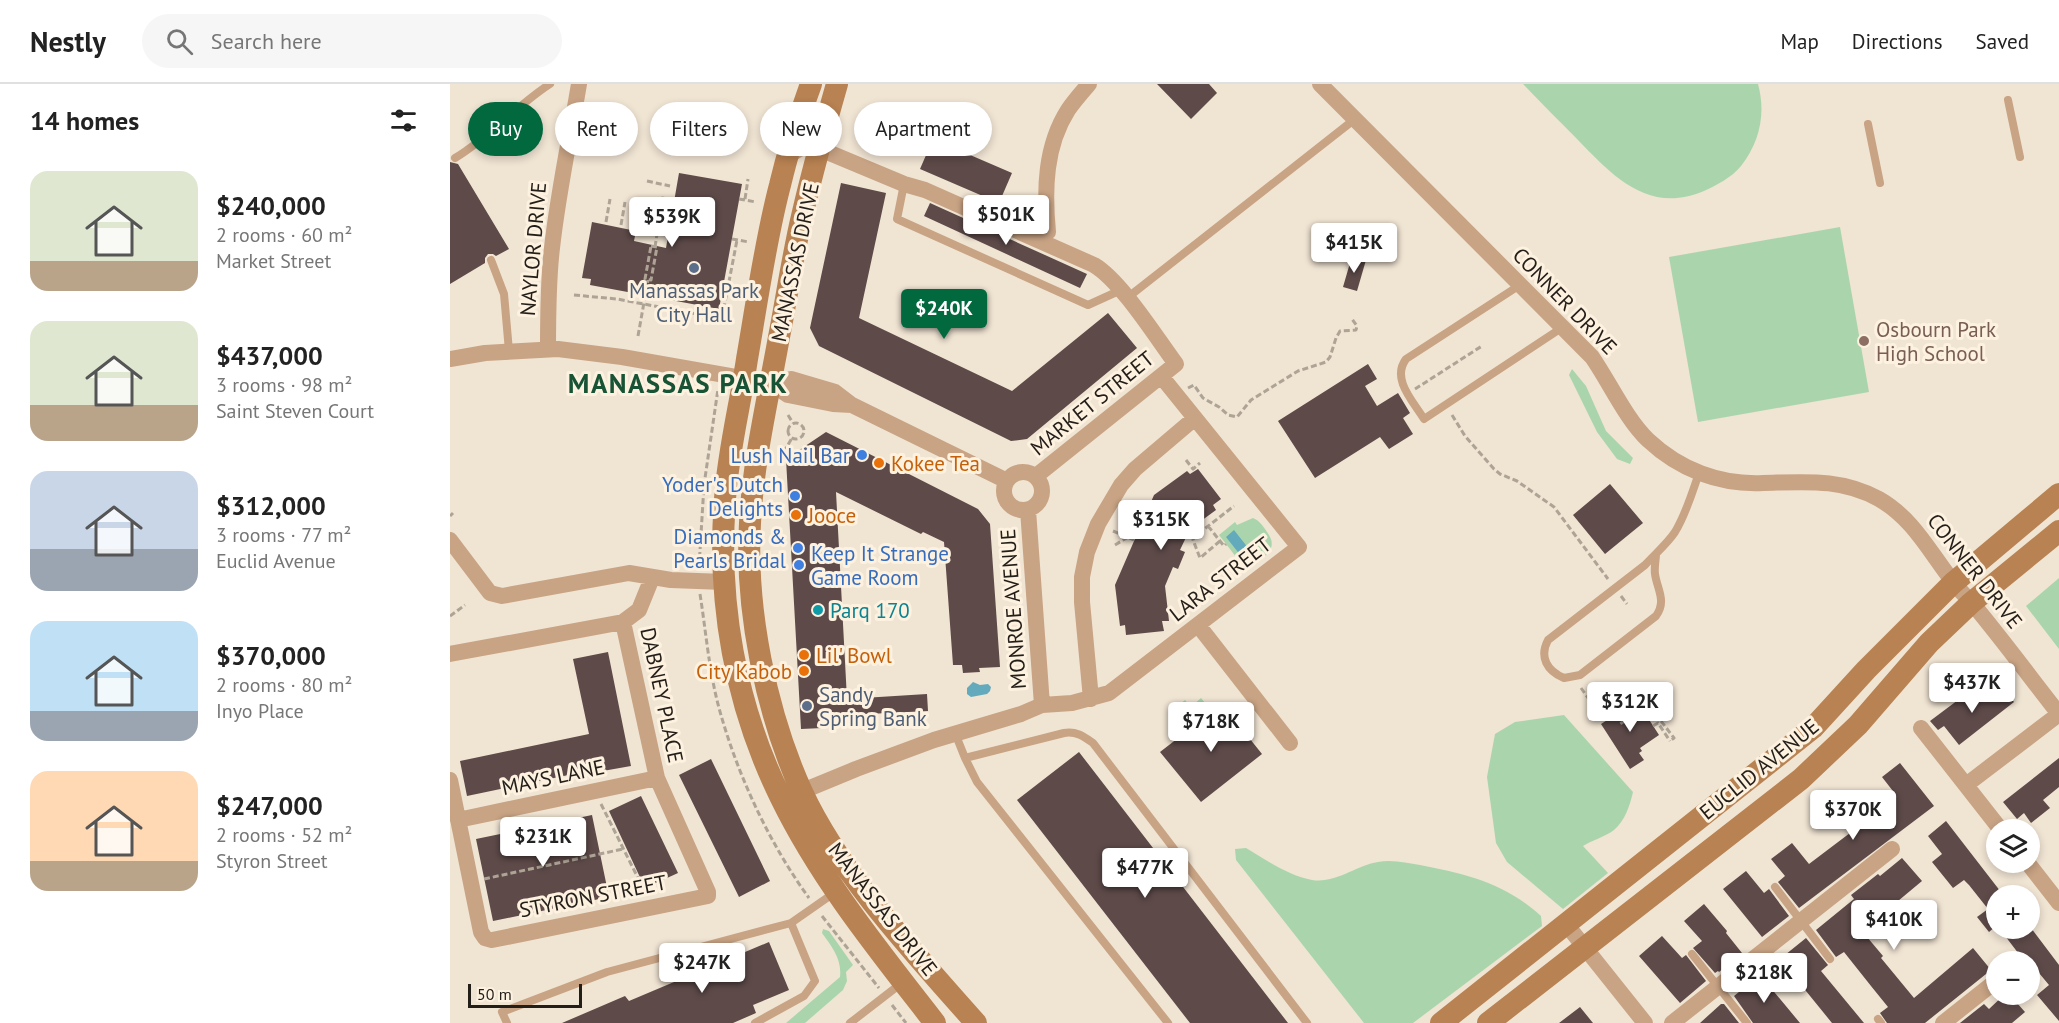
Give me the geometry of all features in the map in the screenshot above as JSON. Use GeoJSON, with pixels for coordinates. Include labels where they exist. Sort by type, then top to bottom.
{"type":"FeatureCollection","features":[{"type":"Feature","properties":{"kind":"main road","name":"MANASSAS DRIVE"},"geometry":{"type":"LineString","coordinates":[[805,102],[811,84]]}},
{"type":"Feature","properties":{"kind":"main road","name":"MANASSAS DRIVE"},"geometry":{"type":"LineString","coordinates":[[832,102],[837,84]]}},
{"type":"Feature","properties":{"kind":"main road","name":"MANASSAS DRIVE"},"geometry":{"type":"LineString","coordinates":[[788,156],[766,253],[730,450],[725,499],[724,582],[728,630],[740,690],[765,765],[792,796],[869,897],[976,1023]]}},
{"type":"Feature","properties":{"kind":"main road","name":"MANASSAS DRIVE"},"geometry":{"type":"LineString","coordinates":[[818,156],[802,214],[756,464],[749,551],[754,613],[769,698],[792,796],[824,872],[935,1023]]}},
{"type":"Feature","properties":{"kind":"main road","name":"EUCLID AVENUE"},"geometry":{"type":"LineString","coordinates":[[1441,1023],[1813,728],[1866,670],[1953,583],[2059,494]]}},
{"type":"Feature","properties":{"kind":"main road","name":"EUCLID AVENUE"},"geometry":{"type":"LineString","coordinates":[[1488,1023],[1801,778],[1844,739],[1929,643],[1971,603],[2059,531]]}},
{"type":"Feature","properties":{"kind":"main road"},"geometry":{"type":"LineString","coordinates":[[724,582],[736,588],[751,637],[761,657]]}},
{"type":"Feature","properties":{"kind":"street","name":"NAYLOR DRIVE"},"geometry":{"type":"LineString","coordinates":[[548,349],[549,284],[556,211],[579,84]]}},
{"type":"Feature","properties":{"kind":"street"},"geometry":{"type":"LineString","coordinates":[[1048,232],[1047,183],[1050,151],[1069,110],[1089,84]]}},
{"type":"Feature","properties":{"kind":"street","name":"CONNER DRIVE"},"geometry":{"type":"LineString","coordinates":[[1320,84],[1592,357],[1631,421],[1646,438],[1677,463],[1699,473],[1738,483],[1811,481],[1837,484],[1860,491],[1890,506],[1925,541],[1953,583],[2059,714]]}},
{"type":"Feature","properties":{"kind":"street"},"geometry":{"type":"LineString","coordinates":[[839,156],[904,184],[925,190],[1094,265],[1104,271],[1124,294]]}},
{"type":"Feature","properties":{"kind":"street","name":"MARKET STREET"},"geometry":{"type":"LineString","coordinates":[[1036,476],[1176,364],[1124,294]]}},
{"type":"Feature","properties":{"kind":"street"},"geometry":{"type":"LineString","coordinates":[[450,359],[508,351],[548,349],[622,357],[770,383],[791,379],[835,392],[852,405],[1007,481]]}},
{"type":"Feature","properties":{"kind":"street","name":"LARA STREET"},"geometry":{"type":"LineString","coordinates":[[792,796],[856,769],[955,734],[1022,714],[1042,705],[1091,699],[1113,690],[1299,547],[1161,376]]}},
{"type":"Feature","properties":{"kind":"street"},"geometry":{"type":"LineString","coordinates":[[1091,699],[1082,602],[1082,577],[1087,552],[1098,524],[1122,485],[1135,469],[1195,418]]}},
{"type":"Feature","properties":{"kind":"street"},"geometry":{"type":"LineString","coordinates":[[1024,472],[1036,476],[1040,481],[1042,493],[1038,503],[1028,510],[1010,505],[1004,493],[1007,481],[1017,473],[1024,472]]}},
{"type":"Feature","properties":{"kind":"street","name":"MONROE AVENUE"},"geometry":{"type":"LineString","coordinates":[[1028,510],[1042,705]]}},
{"type":"Feature","properties":{"kind":"street"},"geometry":{"type":"LineString","coordinates":[[450,540],[489,593],[496,596],[629,573],[652,578],[724,582]]}},
{"type":"Feature","properties":{"kind":"street"},"geometry":{"type":"LineString","coordinates":[[450,654],[623,622],[639,610],[652,578]]}},
{"type":"Feature","properties":{"kind":"street","name":"DABNEY PLACE"},"geometry":{"type":"LineString","coordinates":[[623,622],[657,778],[708,895]]}},
{"type":"Feature","properties":{"kind":"street"},"geometry":{"type":"LineString","coordinates":[[1198,625],[1290,743]]}},
{"type":"Feature","properties":{"kind":"street"},"geometry":{"type":"LineString","coordinates":[[1966,785],[2059,714]]}},
{"type":"Feature","properties":{"kind":"street"},"geometry":{"type":"LineString","coordinates":[[1921,728],[1992,819]]}},
{"type":"Feature","properties":{"kind":"street","name":"MAYS LANE"},"geometry":{"type":"LineString","coordinates":[[458,820],[657,778]]}},
{"type":"Feature","properties":{"kind":"street"},"geometry":{"type":"LineString","coordinates":[[450,780],[458,820]]}},
{"type":"Feature","properties":{"kind":"street","name":"STYRON STREET"},"geometry":{"type":"LineString","coordinates":[[458,820],[481,932],[485,938],[492,940],[708,895]]}},
{"type":"Feature","properties":{"kind":"street"},"geometry":{"type":"LineString","coordinates":[[1672,1023],[1892,849]]}},
{"type":"Feature","properties":{"kind":"street"},"geometry":{"type":"LineString","coordinates":[[2036,873],[2059,903]]}},
{"type":"Feature","properties":{"kind":"street"},"geometry":{"type":"LineString","coordinates":[[1566,924],[1645,1023]]}},
{"type":"Feature","properties":{"kind":"street"},"geometry":{"type":"LineString","coordinates":[[1943,1023],[1986,989]]}},
{"type":"Feature","properties":{"kind":"lane"},"geometry":{"type":"LineString","coordinates":[[455,158],[482,141],[550,84]]}},
{"type":"Feature","properties":{"kind":"lane"},"geometry":{"type":"LineString","coordinates":[[2008,100],[2020,157]]}},
{"type":"Feature","properties":{"kind":"lane"},"geometry":{"type":"LineString","coordinates":[[904,184],[897,219],[1088,305],[1124,294],[1355,119]]}},
{"type":"Feature","properties":{"kind":"lane"},"geometry":{"type":"LineString","coordinates":[[1868,124],[1880,183]]}},
{"type":"Feature","properties":{"kind":"lane"},"geometry":{"type":"LineString","coordinates":[[491,260],[504,294],[508,351]]}},
{"type":"Feature","properties":{"kind":"lane"},"geometry":{"type":"LineString","coordinates":[[1520,285],[1406,359],[1400,371],[1401,378],[1408,394],[1424,418],[1563,327]]}},
{"type":"Feature","properties":{"kind":"lane"},"geometry":{"type":"LineString","coordinates":[[1656,554],[1655,575],[1662,602],[1661,609],[1656,616],[1580,675],[1570,678],[1558,676],[1546,664],[1544,646],[1548,640],[1646,565],[1656,554],[1674,533],[1699,473]]}},
{"type":"Feature","properties":{"kind":"lane"},"geometry":{"type":"LineString","coordinates":[[965,758],[1064,733],[1077,733],[1093,743],[1307,1023]]}},
{"type":"Feature","properties":{"kind":"lane"},"geometry":{"type":"LineString","coordinates":[[955,734],[976,782],[1168,1023]]}},
{"type":"Feature","properties":{"kind":"lane"},"geometry":{"type":"LineString","coordinates":[[1775,887],[1830,959]]}},
{"type":"Feature","properties":{"kind":"lane"},"geometry":{"type":"LineString","coordinates":[[507,1023],[502,1012],[608,972],[791,923],[837,891]]}},
{"type":"Feature","properties":{"kind":"lane"},"geometry":{"type":"LineString","coordinates":[[755,1023],[804,996],[815,981],[791,923]]}},
{"type":"Feature","properties":{"kind":"lane"},"geometry":{"type":"LineString","coordinates":[[1692,954],[1747,1023]]}},
{"type":"Feature","properties":{"kind":"lane"},"geometry":{"type":"LineString","coordinates":[[850,1023],[903,981]]}},
{"type":"Feature","properties":{"kind":"path"},"geometry":{"type":"LineString","coordinates":[[745,200],[748,179]]}},
{"type":"Feature","properties":{"kind":"path"},"geometry":{"type":"LineString","coordinates":[[647,182],[670,186]]}},
{"type":"Feature","properties":{"kind":"path"},"geometry":{"type":"LineString","coordinates":[[638,336],[648,280],[645,279],[651,246],[654,247],[663,196]]}},
{"type":"Feature","properties":{"kind":"path"},"geometry":{"type":"LineString","coordinates":[[740,198],[758,202]]}},
{"type":"Feature","properties":{"kind":"path"},"geometry":{"type":"LineString","coordinates":[[606,222],[610,199]]}},
{"type":"Feature","properties":{"kind":"path"},"geometry":{"type":"LineString","coordinates":[[621,225],[625,202]]}},
{"type":"Feature","properties":{"kind":"path"},"geometry":{"type":"LineString","coordinates":[[638,228],[642,205]]}},
{"type":"Feature","properties":{"kind":"path"},"geometry":{"type":"LineString","coordinates":[[722,318],[734,239],[751,242]]}},
{"type":"Feature","properties":{"kind":"path"},"geometry":{"type":"LineString","coordinates":[[574,295],[644,303],[736,321]]}},
{"type":"Feature","properties":{"kind":"path"},"geometry":{"type":"LineString","coordinates":[[1184,390],[1194,385],[1205,399],[1219,406],[1228,415],[1237,417],[1253,399],[1298,371],[1326,362],[1338,333],[1343,330],[1356,330],[1357,326],[1352,318]]}},
{"type":"Feature","properties":{"kind":"path"},"geometry":{"type":"LineString","coordinates":[[1408,394],[1482,346]]}},
{"type":"Feature","properties":{"kind":"path"},"geometry":{"type":"LineString","coordinates":[[698,571],[702,504],[717,392]]}},
{"type":"Feature","properties":{"kind":"path"},"geometry":{"type":"LineString","coordinates":[[788,416],[793,423],[801,425],[804,432],[800,438],[792,438]]}},
{"type":"Feature","properties":{"kind":"path"},"geometry":{"type":"LineString","coordinates":[[1457,422],[1465,436],[1494,469],[1517,481],[1554,507],[1627,604]]}},
{"type":"Feature","properties":{"kind":"path"},"geometry":{"type":"LineString","coordinates":[[792,438],[788,429],[793,423]]}},
{"type":"Feature","properties":{"kind":"path"},"geometry":{"type":"LineString","coordinates":[[779,460],[792,438]]}},
{"type":"Feature","properties":{"kind":"path"},"geometry":{"type":"LineString","coordinates":[[1186,460],[1193,469],[1200,463]]}},
{"type":"Feature","properties":{"kind":"path"},"geometry":{"type":"LineString","coordinates":[[1220,541],[1200,558],[1194,537],[1234,506]]}},
{"type":"Feature","properties":{"kind":"path"},"geometry":{"type":"LineString","coordinates":[[1125,523],[1128,537]]}},
{"type":"Feature","properties":{"kind":"path"},"geometry":{"type":"LineString","coordinates":[[1208,526],[1224,546],[1226,544]]}},
{"type":"Feature","properties":{"kind":"path"},"geometry":{"type":"LineString","coordinates":[[1108,529],[1134,540]]}},
{"type":"Feature","properties":{"kind":"path"},"geometry":{"type":"LineString","coordinates":[[1115,545],[1128,537]]}},
{"type":"Feature","properties":{"kind":"path"},"geometry":{"type":"LineString","coordinates":[[450,616],[465,605]]}},
{"type":"Feature","properties":{"kind":"path"},"geometry":{"type":"LineString","coordinates":[[1581,688],[1600,716],[1638,691],[1674,738],[1670,741],[1658,723],[1653,726]]}},
{"type":"Feature","properties":{"kind":"path"},"geometry":{"type":"LineString","coordinates":[[1616,706],[1626,720],[1620,724]]}},
{"type":"Feature","properties":{"kind":"path"},"geometry":{"type":"LineString","coordinates":[[594,791],[652,907]]}},
{"type":"Feature","properties":{"kind":"path"},"geometry":{"type":"LineString","coordinates":[[479,880],[623,849]]}},
{"type":"Feature","properties":{"kind":"path"},"geometry":{"type":"LineString","coordinates":[[826,921],[878,987]]}},
{"type":"Feature","properties":{"kind":"path"},"geometry":{"type":"LineString","coordinates":[[894,1008],[906,1023]]}},
{"type":"Feature","properties":{"kind":"green space"},"geometry":{"type":"Polygon","coordinates":[[[1523,84],[1758,84],[1761,106],[1760,127],[1748,157],[1737,170],[1719,184],[1684,197],[1665,198],[1648,195],[1633,188],[1604,166],[1523,84]]]}},
{"type":"Feature","properties":{"kind":"green space"},"geometry":{"type":"Polygon","coordinates":[[[1840,227],[1869,392],[1698,422],[1669,257],[1840,227]]]}},
{"type":"Feature","properties":{"kind":"green space"},"geometry":{"type":"Polygon","coordinates":[[[1572,369],[1586,386],[1606,431],[1633,458],[1630,464],[1617,459],[1597,432],[1569,375],[1572,369]]]}},
{"type":"Feature","properties":{"kind":"green space"},"geometry":{"type":"Polygon","coordinates":[[[1253,518],[1263,526],[1272,543],[1269,551],[1253,566],[1246,557],[1240,562],[1219,535],[1235,522],[1237,525],[1253,518]]]}},
{"type":"Feature","properties":{"kind":"green space"},"geometry":{"type":"Polygon","coordinates":[[[2059,578],[2059,649],[2026,606],[2059,578]]]}},
{"type":"Feature","properties":{"kind":"green space"},"geometry":{"type":"Polygon","coordinates":[[[1201,698],[1210,709],[1184,730],[1170,712],[1185,700],[1191,707],[1201,698]]]}},
{"type":"Feature","properties":{"kind":"green space"},"geometry":{"type":"Polygon","coordinates":[[[1564,715],[1633,792],[1618,826],[1583,846],[1608,873],[1563,909],[1507,862],[1496,843],[1487,777],[1495,734],[1515,722],[1564,715]]]}},
{"type":"Feature","properties":{"kind":"green space"},"geometry":{"type":"Polygon","coordinates":[[[1246,848],[1286,871],[1312,880],[1337,877],[1383,861],[1405,862],[1469,876],[1513,895],[1541,916],[1542,926],[1413,1023],[1364,1023],[1236,860],[1235,849],[1246,848]]]}},
{"type":"Feature","properties":{"kind":"green space"},"geometry":{"type":"Polygon","coordinates":[[[823,929],[829,931],[853,965],[846,972],[847,981],[843,990],[805,1023],[786,1023],[840,977],[838,959],[822,933],[823,929]]]}},
{"type":"Feature","properties":{"kind":"water"},"geometry":{"type":"Polygon","coordinates":[[[1234,530],[1249,549],[1241,556],[1226,537],[1234,530]]]}},
{"type":"Feature","properties":{"kind":"water"},"geometry":{"type":"Polygon","coordinates":[[[973,682],[980,685],[988,684],[991,687],[990,691],[987,694],[971,697],[967,694],[967,688],[973,682]]]}},
{"type":"Feature","properties":{"kind":"building"},"geometry":{"type":"Polygon","coordinates":[[[1157,84],[1209,84],[1217,93],[1191,119],[1157,84]]]}},
{"type":"Feature","properties":{"kind":"building"},"geometry":{"type":"Polygon","coordinates":[[[926,156],[972,156],[1012,173],[999,203],[920,169],[926,156]]]}},
{"type":"Feature","properties":{"kind":"building"},"geometry":{"type":"Polygon","coordinates":[[[450,162],[458,164],[509,249],[496,256],[488,254],[485,263],[450,284],[450,162]]]}},
{"type":"Feature","properties":{"kind":"building","name":"Manassas Park City Hall"},"geometry":{"type":"Polygon","coordinates":[[[679,173],[742,184],[719,309],[590,285],[591,279],[582,278],[592,222],[636,231],[634,241],[666,248],[679,173]]]}},
{"type":"Feature","properties":{"kind":"building"},"geometry":{"type":"Polygon","coordinates":[[[841,183],[886,193],[859,318],[1012,391],[1108,313],[1137,348],[1027,439],[1011,441],[819,346],[810,328],[841,183]]]}},
{"type":"Feature","properties":{"kind":"building"},"geometry":{"type":"Polygon","coordinates":[[[930,203],[1087,274],[1080,288],[924,216],[930,203]]]}},
{"type":"Feature","properties":{"kind":"building"},"geometry":{"type":"Polygon","coordinates":[[[1352,256],[1366,260],[1357,291],[1343,287],[1352,256]]]}},
{"type":"Feature","properties":{"kind":"building"},"geometry":{"type":"Polygon","coordinates":[[[1368,364],[1377,379],[1365,386],[1377,406],[1398,393],[1410,413],[1403,418],[1413,434],[1389,449],[1380,437],[1315,478],[1278,421],[1368,364]]]}},
{"type":"Feature","properties":{"kind":"building","name":"Parq 170"},"geometry":{"type":"Polygon","coordinates":[[[826,432],[978,509],[990,524],[1000,667],[979,668],[980,672],[963,673],[962,665],[953,665],[944,542],[923,532],[921,534],[836,492],[847,699],[927,694],[928,711],[848,715],[848,718],[844,718],[844,727],[801,729],[786,459],[826,432]]]}},
{"type":"Feature","properties":{"kind":"building"},"geometry":{"type":"Polygon","coordinates":[[[1198,469],[1221,499],[1213,505],[1216,510],[1190,529],[1180,550],[1185,552],[1178,569],[1173,567],[1165,586],[1169,621],[1162,621],[1164,631],[1126,635],[1125,625],[1120,626],[1115,585],[1154,495],[1187,471],[1190,474],[1198,469]]]}},
{"type":"Feature","properties":{"kind":"building"},"geometry":{"type":"Polygon","coordinates":[[[1610,484],[1643,523],[1605,554],[1573,515],[1610,484]]]}},
{"type":"Feature","properties":{"kind":"building"},"geometry":{"type":"Polygon","coordinates":[[[608,652],[631,766],[597,772],[596,769],[589,771],[583,759],[581,760],[583,772],[467,796],[460,761],[589,734],[573,659],[608,652]]]}},
{"type":"Feature","properties":{"kind":"building"},"geometry":{"type":"Polygon","coordinates":[[[2000,685],[2014,702],[1959,745],[1944,726],[1938,730],[1930,721],[1962,697],[1969,706],[1992,688],[1993,690],[2000,685]]]}},
{"type":"Feature","properties":{"kind":"building"},"geometry":{"type":"Polygon","coordinates":[[[1637,701],[1659,735],[1640,748],[1642,751],[1639,753],[1644,760],[1630,769],[1601,724],[1637,701]]]}},
{"type":"Feature","properties":{"kind":"building"},"geometry":{"type":"Polygon","coordinates":[[[1222,704],[1262,754],[1201,802],[1160,752],[1222,704]]]}},
{"type":"Feature","properties":{"kind":"building"},"geometry":{"type":"Polygon","coordinates":[[[1079,752],[1288,1023],[1190,1023],[1017,800],[1079,752]]]}},
{"type":"Feature","properties":{"kind":"building"},"geometry":{"type":"Polygon","coordinates":[[[2059,758],[2059,787],[2043,800],[2050,808],[2036,819],[2028,819],[2024,813],[2017,819],[2003,802],[2059,758]]]}},
{"type":"Feature","properties":{"kind":"building"},"geometry":{"type":"Polygon","coordinates":[[[711,759],[770,881],[739,897],[679,775],[711,759]]]}},
{"type":"Feature","properties":{"kind":"building"},"geometry":{"type":"Polygon","coordinates":[[[1900,763],[1934,806],[1799,908],[1778,882],[1785,876],[1771,859],[1792,843],[1809,864],[1887,805],[1886,803],[1896,795],[1882,777],[1900,763]]]}},
{"type":"Feature","properties":{"kind":"building"},"geometry":{"type":"Polygon","coordinates":[[[641,796],[678,873],[645,888],[609,811],[641,796]]]}},
{"type":"Feature","properties":{"kind":"building"},"geometry":{"type":"Polygon","coordinates":[[[592,815],[609,897],[493,921],[476,839],[592,815]]]}},
{"type":"Feature","properties":{"kind":"building"},"geometry":{"type":"Polygon","coordinates":[[[1946,821],[1995,885],[1986,885],[1986,906],[1964,880],[1953,888],[1932,862],[1942,854],[1928,836],[1946,821]]]}},
{"type":"Feature","properties":{"kind":"building"},"geometry":{"type":"Polygon","coordinates":[[[1902,858],[1922,881],[1862,931],[1914,998],[1973,948],[1986,964],[1986,974],[1925,1023],[1887,1023],[1880,1013],[1888,1007],[1844,952],[1836,957],[1816,930],[1854,899],[1851,895],[1878,874],[1880,876],[1902,858]]]}},
{"type":"Feature","properties":{"kind":"building"},"geometry":{"type":"Polygon","coordinates":[[[1746,871],[1764,893],[1769,889],[1789,916],[1762,937],[1723,889],[1746,871]]]}},
{"type":"Feature","properties":{"kind":"building"},"geometry":{"type":"Polygon","coordinates":[[[1704,904],[1742,953],[1715,973],[1693,948],[1702,941],[1684,921],[1704,904]]]}},
{"type":"Feature","properties":{"kind":"building"},"geometry":{"type":"Polygon","coordinates":[[[1986,910],[1986,928],[1977,917],[1986,910]]]}},
{"type":"Feature","properties":{"kind":"building"},"geometry":{"type":"Polygon","coordinates":[[[1662,936],[1682,958],[1686,955],[1706,981],[1680,1003],[1639,956],[1662,936]]]}},
{"type":"Feature","properties":{"kind":"building"},"geometry":{"type":"Polygon","coordinates":[[[1806,938],[1828,965],[1821,971],[1864,1023],[1832,1023],[1780,959],[1806,938]]]}},
{"type":"Feature","properties":{"kind":"building"},"geometry":{"type":"Polygon","coordinates":[[[2007,939],[2039,939],[2059,965],[2059,1021],[2040,999],[2040,992],[2049,985],[2040,974],[2040,951],[2017,951],[2007,939]]]}},
{"type":"Feature","properties":{"kind":"building"},"geometry":{"type":"Polygon","coordinates":[[[769,942],[789,990],[753,1005],[756,1013],[733,1023],[562,1023],[625,996],[629,1001],[769,942]]]}},
{"type":"Feature","properties":{"kind":"building"},"geometry":{"type":"Polygon","coordinates":[[[1760,975],[1800,1023],[1753,1023],[1734,996],[1760,975]]]}},
{"type":"Feature","properties":{"kind":"building"},"geometry":{"type":"Polygon","coordinates":[[[1721,1004],[1724,1004],[1739,1023],[1700,1023],[1721,1004]]]}},
{"type":"Feature","properties":{"kind":"building"},"geometry":{"type":"Polygon","coordinates":[[[1984,1004],[1989,1009],[1993,1005],[2019,1005],[2025,1012],[2012,1023],[1960,1023],[1984,1004]]]}},
{"type":"Feature","properties":{"kind":"building"},"geometry":{"type":"Polygon","coordinates":[[[1580,1007],[1593,1023],[1559,1023],[1580,1007]]]}},
{"type":"Feature","properties":{"kind":"place","name":"Manassas Park City Hall"},"geometry":{"type":"Point","coordinates":[694,268]}},
{"type":"Feature","properties":{"kind":"place","name":"Osbourn Park High School"},"geometry":{"type":"Point","coordinates":[1864,341]}},
{"type":"Feature","properties":{"kind":"place","name":"Lush Nail Bar"},"geometry":{"type":"Point","coordinates":[862,455]}},
{"type":"Feature","properties":{"kind":"place","name":"Kokee Tea"},"geometry":{"type":"Point","coordinates":[879,463]}},
{"type":"Feature","properties":{"kind":"place","name":"Yoder's Dutch Delights"},"geometry":{"type":"Point","coordinates":[795,496]}},
{"type":"Feature","properties":{"kind":"place","name":"Jooce"},"geometry":{"type":"Point","coordinates":[796,515]}},
{"type":"Feature","properties":{"kind":"place","name":"Diamonds & Pearls Bridal"},"geometry":{"type":"Point","coordinates":[798,548]}},
{"type":"Feature","properties":{"kind":"place","name":"Keep It Strange Game Room"},"geometry":{"type":"Point","coordinates":[799,565]}},
{"type":"Feature","properties":{"kind":"place","name":"Parq 170"},"geometry":{"type":"Point","coordinates":[818,610]}},
{"type":"Feature","properties":{"kind":"place","name":"Lil' Bowl"},"geometry":{"type":"Point","coordinates":[804,655]}},
{"type":"Feature","properties":{"kind":"place","name":"City Kabob"},"geometry":{"type":"Point","coordinates":[804,671]}},
{"type":"Feature","properties":{"kind":"place","name":"Sandy Spring Bank"},"geometry":{"type":"Point","coordinates":[807,706]}},
{"type":"Feature","properties":{"kind":"district","name":"MANASSAS PARK"},"geometry":{"type":"Point","coordinates":[678,383]}}]}
